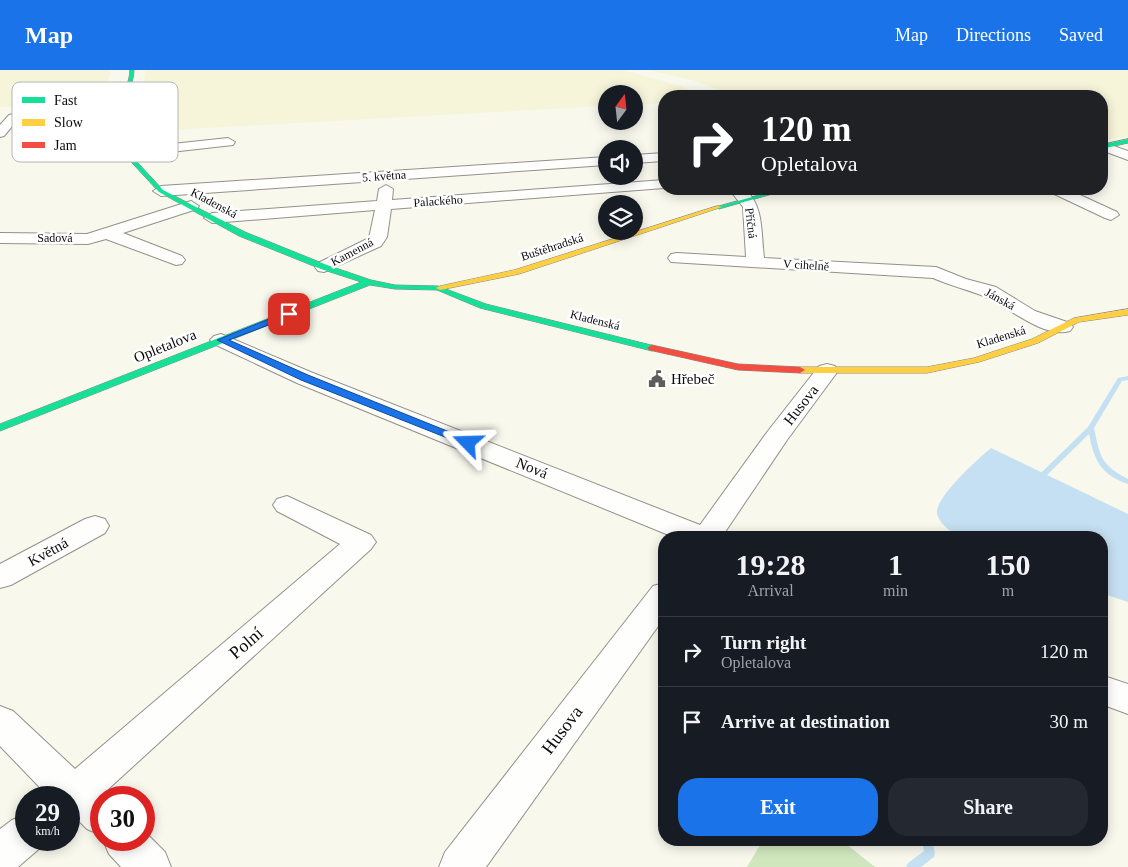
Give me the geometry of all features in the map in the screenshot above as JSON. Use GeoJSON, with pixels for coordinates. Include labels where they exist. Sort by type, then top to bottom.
{"type":"FeatureCollection","features":[{"type":"Feature","properties":{"kind":"street","name":"Kladenská"},"geometry":{"type":"LineString","coordinates":[[130,82],[133,77],[132,70]]}},
{"type":"Feature","properties":{"kind":"street"},"geometry":{"type":"LineString","coordinates":[[1,129],[12,119]]}},
{"type":"Feature","properties":{"kind":"street"},"geometry":{"type":"LineString","coordinates":[[1108,146],[1128,141]]}},
{"type":"Feature","properties":{"kind":"street"},"geometry":{"type":"LineString","coordinates":[[178,147],[228,142]]}},
{"type":"Feature","properties":{"kind":"street"},"geometry":{"type":"LineString","coordinates":[[1108,149],[1128,156]]}},
{"type":"Feature","properties":{"kind":"street"},"geometry":{"type":"LineString","coordinates":[[643,158],[658,157]]}},
{"type":"Feature","properties":{"kind":"street","name":"Kladenská"},"geometry":{"type":"LineString","coordinates":[[134,162],[161,192],[242,234],[324,267],[369,282],[395,287],[438,288],[483,306],[676,354],[738,367],[827,371],[927,370],[976,360],[1035,341],[1077,320],[1128,312]]}},
{"type":"Feature","properties":{"kind":"street","name":"5. května"},"geometry":{"type":"LineString","coordinates":[[161,192],[598,162]]}},
{"type":"Feature","properties":{"kind":"street","name":"Kamenná"},"geometry":{"type":"LineString","coordinates":[[324,267],[375,242],[379,237],[388,176]]}},
{"type":"Feature","properties":{"kind":"street","name":"Palackého"},"geometry":{"type":"LineString","coordinates":[[212,218],[658,184]]}},
{"type":"Feature","properties":{"kind":"street","name":"Buštěhradská"},"geometry":{"type":"LineString","coordinates":[[438,288],[469,285],[522,272],[738,195]]}},
{"type":"Feature","properties":{"kind":"street","name":"Příčná"},"geometry":{"type":"LineString","coordinates":[[742,195],[751,207],[755,262]]}},
{"type":"Feature","properties":{"kind":"street"},"geometry":{"type":"LineString","coordinates":[[1067,195],[1111,215]]}},
{"type":"Feature","properties":{"kind":"street","name":"Sadová"},"geometry":{"type":"LineString","coordinates":[[0,238],[88,238],[109,234],[191,206]]}},
{"type":"Feature","properties":{"kind":"street"},"geometry":{"type":"LineString","coordinates":[[109,234],[176,260]]}},
{"type":"Feature","properties":{"kind":"street","name":"V cihelně"},"geometry":{"type":"LineString","coordinates":[[677,258],[936,273]]}},
{"type":"Feature","properties":{"kind":"street","name":"Jánská"},"geometry":{"type":"LineString","coordinates":[[936,273],[959,283],[989,291],[1028,315],[1063,327]]}},
{"type":"Feature","properties":{"kind":"street","name":"Opletalova"},"geometry":{"type":"LineString","coordinates":[[0,428],[369,282]]}},
{"type":"Feature","properties":{"kind":"street","name":"Nová"},"geometry":{"type":"LineString","coordinates":[[221,340],[314,381],[689,531]]}},
{"type":"Feature","properties":{"kind":"street","name":"Husova"},"geometry":{"type":"LineString","coordinates":[[711,531],[777,436],[827,371]]}},
{"type":"Feature","properties":{"kind":"street","name":"Polní"},"geometry":{"type":"LineString","coordinates":[[82,802],[362,542],[287,505]]}},
{"type":"Feature","properties":{"kind":"street","name":"Květná"},"geometry":{"type":"LineString","coordinates":[[0,578],[96,526]]}},
{"type":"Feature","properties":{"kind":"street","name":"Husova"},"geometry":{"type":"LineString","coordinates":[[460,867],[658,602]]}},
{"type":"Feature","properties":{"kind":"street"},"geometry":{"type":"LineString","coordinates":[[1108,692],[1128,699]]}},
{"type":"Feature","properties":{"kind":"street"},"geometry":{"type":"LineString","coordinates":[[0,722],[82,802]]}},
{"type":"Feature","properties":{"kind":"street"},"geometry":{"type":"LineString","coordinates":[[0,855],[15,843]]}},
{"type":"Feature","properties":{"kind":"street"},"geometry":{"type":"LineString","coordinates":[[135,851],[150,867]]}},
{"type":"Feature","properties":{"kind":"green space"},"geometry":{"type":"Polygon","coordinates":[[[0,70],[111,70],[108,82],[12,82],[12,107],[0,107],[0,70]]]}},
{"type":"Feature","properties":{"kind":"green space"},"geometry":{"type":"Polygon","coordinates":[[[145,70],[623,70],[681,86],[689,90],[658,90],[658,103],[643,104],[643,85],[598,85],[598,106],[178,130],[178,82],[143,82],[145,70]]]}},
{"type":"Feature","properties":{"kind":"green space"},"geometry":{"type":"Polygon","coordinates":[[[648,70],[1128,70],[1128,137],[1108,139],[1108,90],[719,90],[695,81],[648,70]]]}},
{"type":"Feature","properties":{"kind":"green space"},"geometry":{"type":"Polygon","coordinates":[[[759,846],[849,846],[875,867],[747,867],[759,846]]]}},
{"type":"Feature","properties":{"kind":"water"},"geometry":{"type":"Polygon","coordinates":[[[991,448],[1128,514],[1128,602],[1108,595],[1108,531],[950,531],[937,514],[938,507],[942,498],[977,460],[991,448]]]}},
{"type":"Feature","properties":{"kind":"waterway"},"geometry":{"type":"LineString","coordinates":[[1091,428],[1120,379],[1128,378]]}},
{"type":"Feature","properties":{"kind":"waterway"},"geometry":{"type":"LineString","coordinates":[[1037,478],[1045,473],[1091,428]]}},
{"type":"Feature","properties":{"kind":"waterway"},"geometry":{"type":"LineString","coordinates":[[1091,428],[1097,455],[1104,467],[1128,482]]}},
{"type":"Feature","properties":{"kind":"waterway"},"geometry":{"type":"LineString","coordinates":[[912,867],[930,853],[928,846]]}},
{"type":"Feature","properties":{"kind":"traffic: fast"},"geometry":{"type":"LineString","coordinates":[[130,82],[132,70]]}},
{"type":"Feature","properties":{"kind":"traffic: fast"},"geometry":{"type":"LineString","coordinates":[[1108,145],[1128,141]]}},
{"type":"Feature","properties":{"kind":"traffic: fast"},"geometry":{"type":"LineString","coordinates":[[134,162],[161,191],[242,234],[324,267],[369,282],[395,287],[438,288],[483,306],[652,348]]}},
{"type":"Feature","properties":{"kind":"traffic: fast"},"geometry":{"type":"LineString","coordinates":[[719,207],[764,195]]}},
{"type":"Feature","properties":{"kind":"traffic: fast"},"geometry":{"type":"LineString","coordinates":[[0,428],[369,282]]}},
{"type":"Feature","properties":{"kind":"traffic: slow"},"geometry":{"type":"LineString","coordinates":[[440,288],[516,272],[719,207]]}},
{"type":"Feature","properties":{"kind":"traffic: slow"},"geometry":{"type":"LineString","coordinates":[[800,370],[927,370],[976,360],[1035,341],[1077,320],[1128,312]]}},
{"type":"Feature","properties":{"kind":"traffic: jam"},"geometry":{"type":"LineString","coordinates":[[652,348],[738,367],[800,370]]}},
{"type":"Feature","properties":{"kind":"place","name":"Hřebeč"},"geometry":{"type":"Point","coordinates":[657,379]}},
{"type":"Feature","properties":{"kind":"route"},"geometry":{"type":"LineString","coordinates":[[289,314],[221,340],[304,378],[468,443]]}}]}
